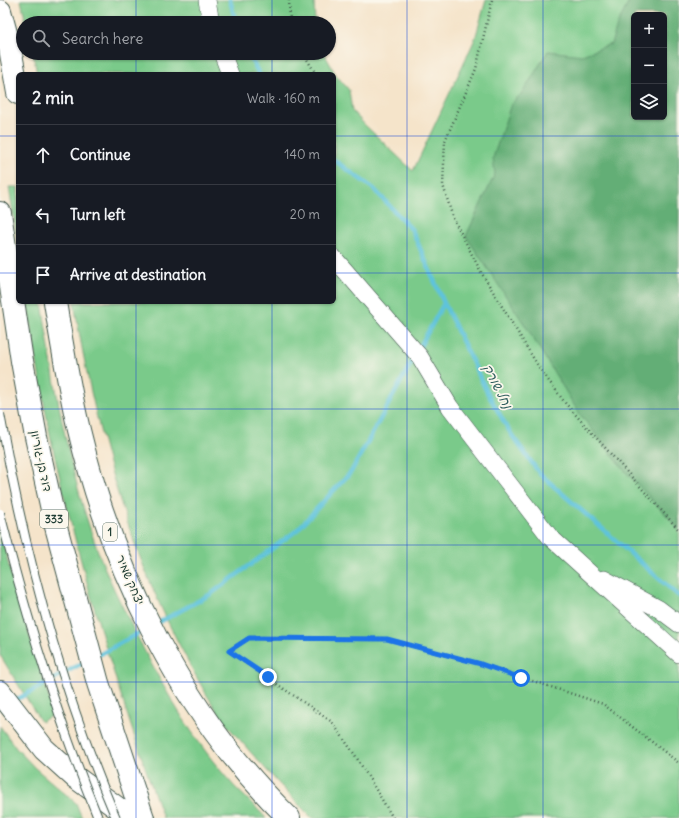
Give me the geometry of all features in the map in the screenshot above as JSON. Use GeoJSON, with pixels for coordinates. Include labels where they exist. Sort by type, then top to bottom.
{"type":"FeatureCollection","features":[{"type":"Feature","properties":{"kind":"main road"},"geometry":{"type":"LineString","coordinates":[[2,18],[16,84]]}},
{"type":"Feature","properties":{"kind":"main road","name":"דוד בן-גוריון"},"geometry":{"type":"LineString","coordinates":[[0,212],[22,361],[36,437],[55,523],[98,683],[143,818]]}},
{"type":"Feature","properties":{"kind":"main road","name":"יצחק שמיר"},"geometry":{"type":"LineString","coordinates":[[55,304],[79,430],[109,528],[133,590],[159,642],[195,704],[220,741],[262,792],[289,818]]}},
{"type":"Feature","properties":{"kind":"main road"},"geometry":{"type":"LineString","coordinates":[[0,692],[17,717],[44,750],[75,776],[131,818]]}},
{"type":"Feature","properties":{"kind":"street"},"geometry":{"type":"LineString","coordinates":[[206,0],[209,16]]}},
{"type":"Feature","properties":{"kind":"street"},"geometry":{"type":"LineString","coordinates":[[225,60],[229,72]]}},
{"type":"Feature","properties":{"kind":"street"},"geometry":{"type":"LineString","coordinates":[[336,260],[420,357],[450,407],[550,537],[579,565],[679,654]]}},
{"type":"Feature","properties":{"kind":"street"},"geometry":{"type":"LineString","coordinates":[[579,565],[659,609],[679,624]]}},
{"type":"Feature","properties":{"kind":"lane"},"geometry":{"type":"LineString","coordinates":[[0,414],[19,514],[52,634],[90,753],[116,818]]}},
{"type":"Feature","properties":{"kind":"lane"},"geometry":{"type":"LineString","coordinates":[[0,513],[27,612],[54,699],[98,818]]}},
{"type":"Feature","properties":{"kind":"path"},"geometry":{"type":"LineString","coordinates":[[289,0],[290,16]]}},
{"type":"Feature","properties":{"kind":"path"},"geometry":{"type":"LineString","coordinates":[[492,0],[476,69],[445,141],[443,185],[453,218],[481,272],[540,369],[566,404],[679,530]]}},
{"type":"Feature","properties":{"kind":"path"},"geometry":{"type":"LineString","coordinates":[[307,60],[315,72]]}},
{"type":"Feature","properties":{"kind":"path"},"geometry":{"type":"LineString","coordinates":[[393,818],[355,755],[332,722],[229,651],[249,638],[387,639],[481,664],[603,704],[679,763]]}},
{"type":"Feature","properties":{"kind":"green space"},"geometry":{"type":"Polygon","coordinates":[[[21,0],[314,0],[315,16],[24,16],[21,0]]]}},
{"type":"Feature","properties":{"kind":"green space"},"geometry":{"type":"Polygon","coordinates":[[[486,0],[649,0],[637,12],[631,12],[631,27],[620,73],[679,519],[679,818],[312,818],[270,774],[224,721],[194,672],[159,604],[142,562],[113,478],[91,390],[74,304],[336,304],[336,75],[349,90],[352,111],[413,171],[475,39],[486,0]]]}},
{"type":"Feature","properties":{"kind":"green space"},"geometry":{"type":"Polygon","coordinates":[[[630,0],[679,0],[679,529],[625,471],[579,413],[525,325],[466,236],[495,174],[493,158],[511,104],[523,92],[548,51],[582,55],[611,44],[618,23],[630,0]]]}},
{"type":"Feature","properties":{"kind":"green space"},"geometry":{"type":"Polygon","coordinates":[[[34,60],[328,60],[334,72],[37,72],[34,60]]]}},
{"type":"Feature","properties":{"kind":"green space"},"geometry":{"type":"Polygon","coordinates":[[[9,187],[16,187],[16,231],[9,187]]]}},
{"type":"Feature","properties":{"kind":"green space"},"geometry":{"type":"Polygon","coordinates":[[[27,304],[42,304],[57,395],[77,486],[96,546],[114,590],[156,673],[192,732],[219,769],[266,818],[163,818],[132,730],[91,597],[67,507],[40,383],[27,304]]]}},
{"type":"Feature","properties":{"kind":"green space"},"geometry":{"type":"Polygon","coordinates":[[[0,529],[12,579],[54,714],[41,722],[0,655],[0,529]]]}},
{"type":"Feature","properties":{"kind":"green space"},"geometry":{"type":"Polygon","coordinates":[[[0,726],[16,748],[35,768],[76,803],[82,818],[0,818],[0,726]]]}},
{"type":"Feature","properties":{"kind":"waterway","name":"נחל שורק"},"geometry":{"type":"LineString","coordinates":[[230,0],[234,16]]}},
{"type":"Feature","properties":{"kind":"waterway","name":"נחל שורק"},"geometry":{"type":"LineString","coordinates":[[252,60],[258,72]]}},
{"type":"Feature","properties":{"kind":"waterway","name":"נחל שורק"},"geometry":{"type":"LineString","coordinates":[[336,161],[374,189],[412,230],[444,303],[488,394],[511,434],[540,474],[679,596]]}},
{"type":"Feature","properties":{"kind":"waterway"},"geometry":{"type":"LineString","coordinates":[[418,350],[444,303]]}},
{"type":"Feature","properties":{"kind":"waterway"},"geometry":{"type":"LineString","coordinates":[[156,624],[211,594],[296,531],[351,472],[415,356]]}},
{"type":"Feature","properties":{"kind":"waterway"},"geometry":{"type":"LineString","coordinates":[[97,656],[146,629]]}},
{"type":"Feature","properties":{"kind":"waterway"},"geometry":{"type":"LineString","coordinates":[[14,701],[86,661]]}},
{"type":"Feature","properties":{"kind":"route"},"geometry":{"type":"LineString","coordinates":[[268,677],[229,651],[249,638],[387,639],[481,664],[521,678]]}}]}
